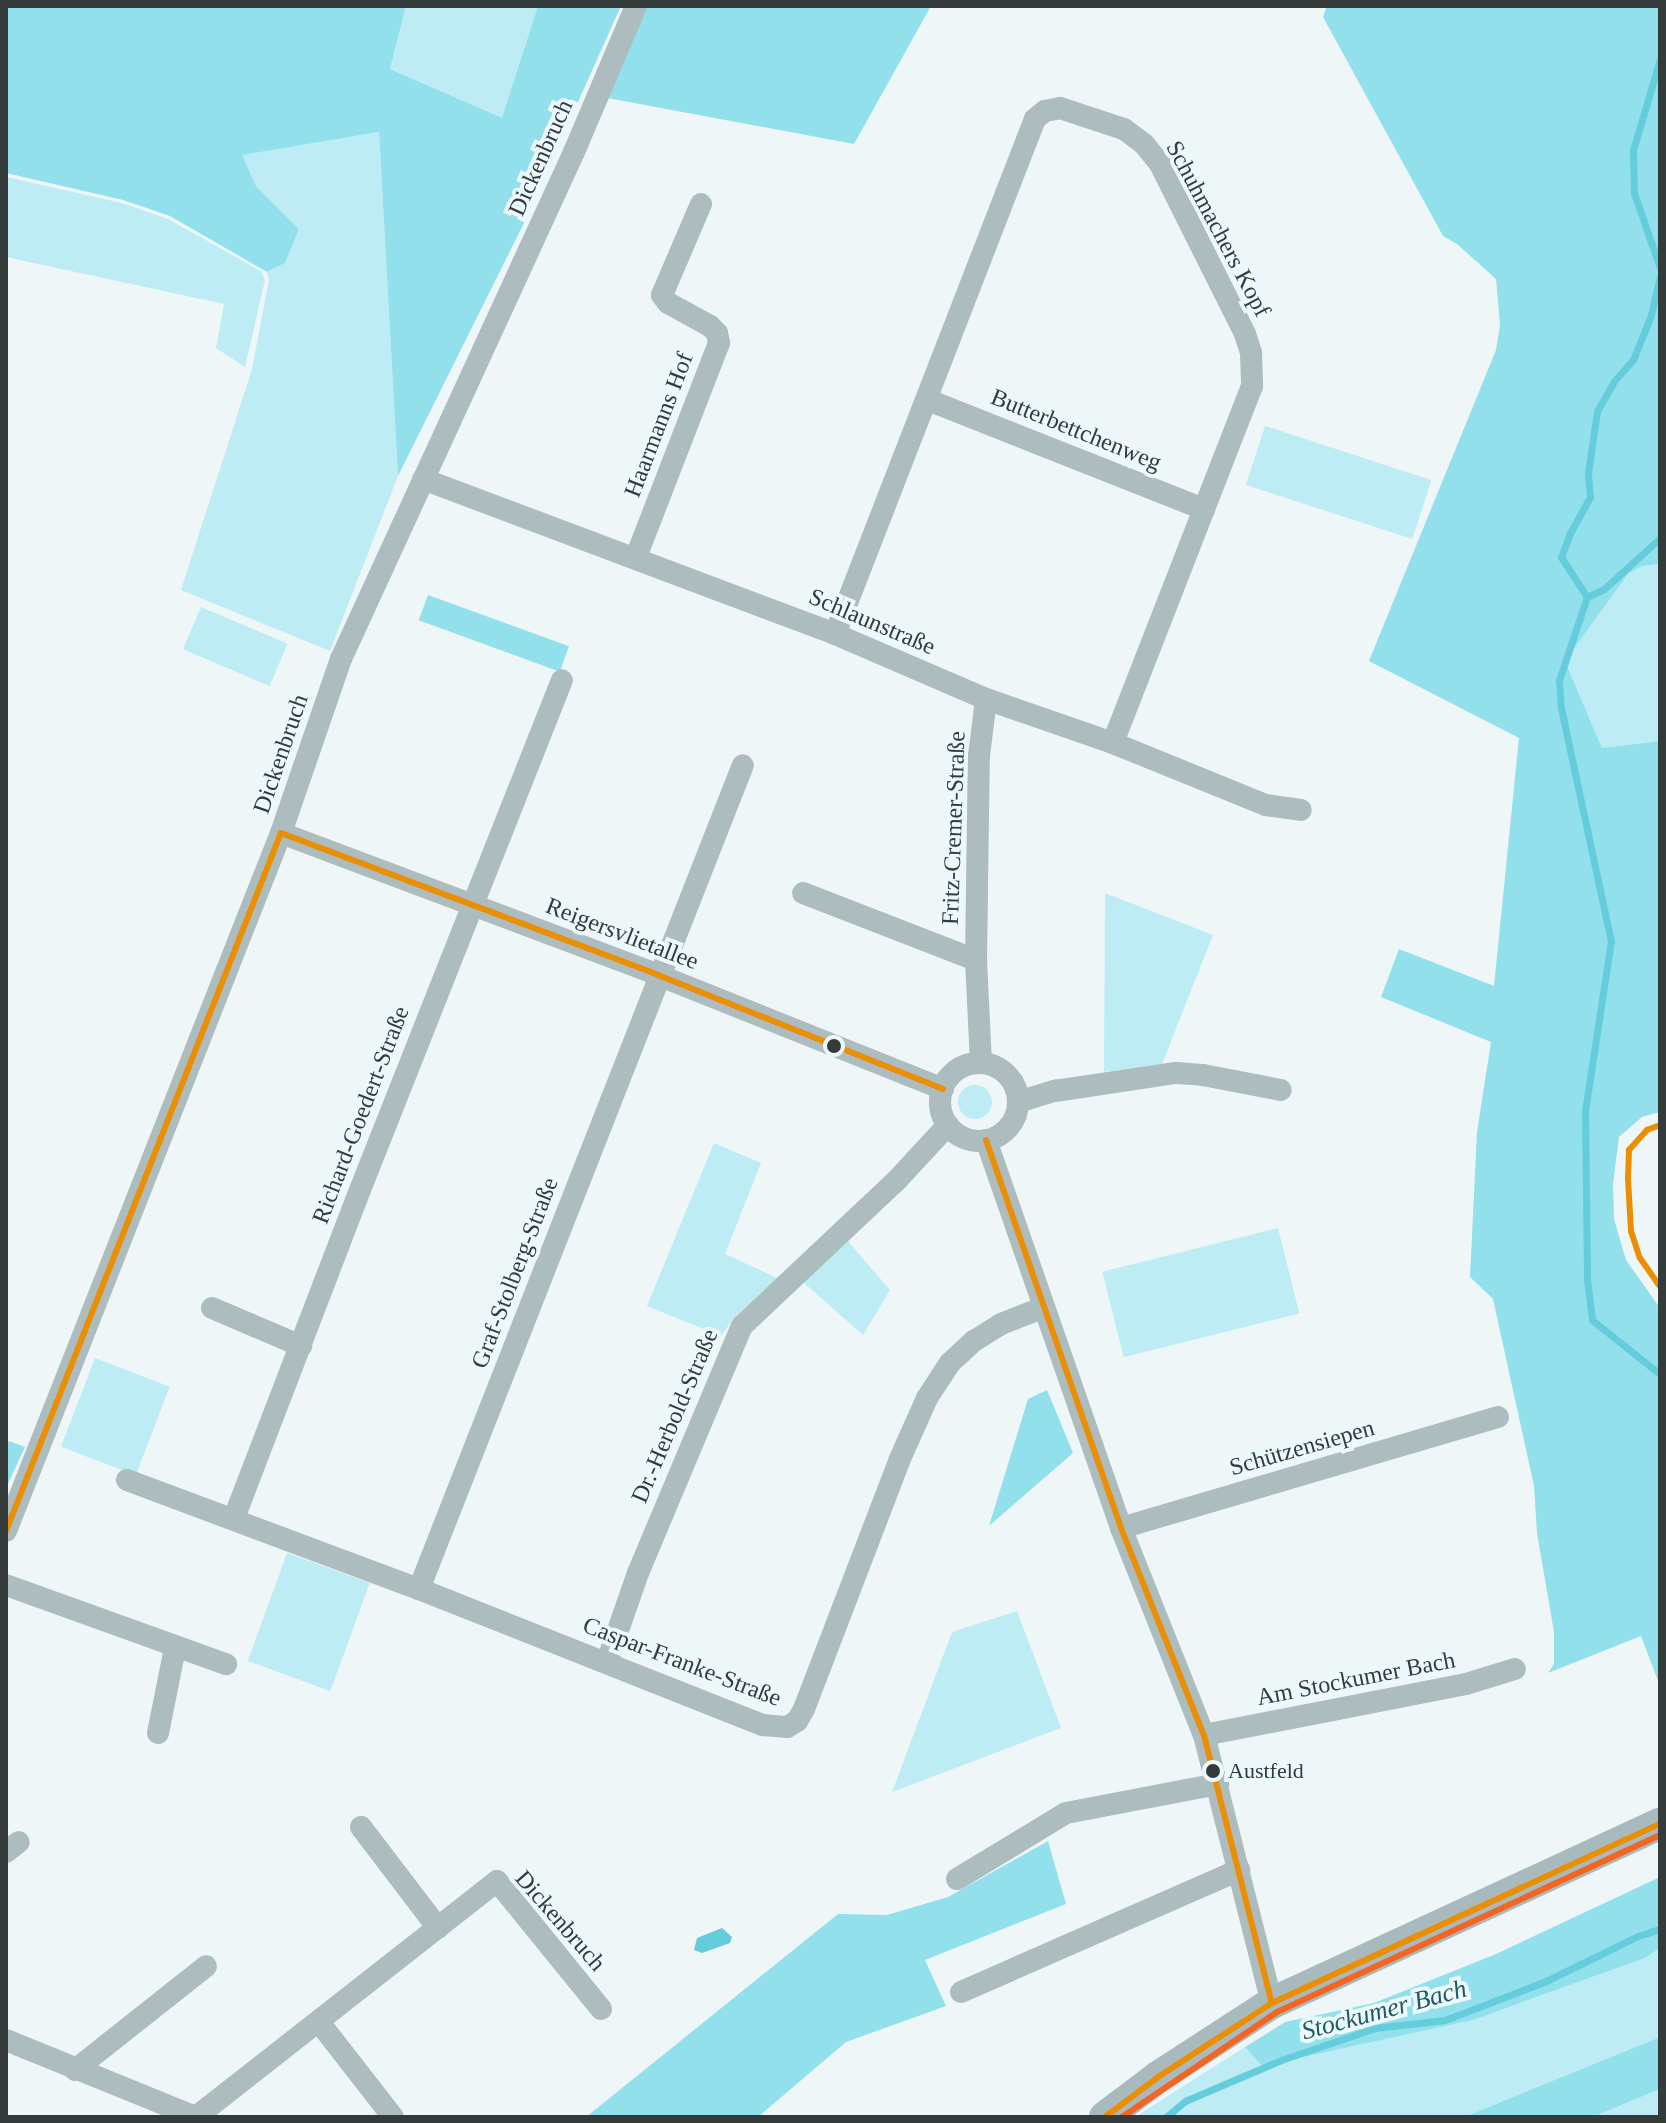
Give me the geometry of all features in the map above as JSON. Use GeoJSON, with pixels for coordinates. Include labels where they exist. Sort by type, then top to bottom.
{"type":"FeatureCollection","features":[{"type":"Feature","properties":{"kind":"main road"},"geometry":{"type":"LineString","coordinates":[[1105,2117],[1158,2077],[1272,2003],[1660,1824]]}},
{"type":"Feature","properties":{"kind":"street","name":"Dickenbruch"},"geometry":{"type":"LineString","coordinates":[[6,1531],[281,833],[341,659],[574,152],[636,6]]}},
{"type":"Feature","properties":{"kind":"street","name":"Schuhmachers Kopf"},"geometry":{"type":"LineString","coordinates":[[835,634],[1035,119],[1045,111],[1060,108],[1124,129],[1144,144],[1160,164],[1251,353],[1249,400],[1113,743]]}},
{"type":"Feature","properties":{"kind":"street","name":"Haarmanns Hof"},"geometry":{"type":"LineString","coordinates":[[636,557],[719,343],[717,333],[710,326],[668,303],[662,295],[701,204]]}},
{"type":"Feature","properties":{"kind":"street","name":"Butterbettchenweg"},"geometry":{"type":"LineString","coordinates":[[928,400],[1204,509]]}},
{"type":"Feature","properties":{"kind":"street","name":"Schlaunstraße"},"geometry":{"type":"LineString","coordinates":[[423,479],[636,557],[835,634],[986,699],[1113,743],[1266,805],[1301,810]]}},
{"type":"Feature","properties":{"kind":"street","name":"Richard-Goedert-Straße"},"geometry":{"type":"LineString","coordinates":[[234,1518],[562,680]]}},
{"type":"Feature","properties":{"kind":"street","name":"Fritz-Cremer-Straße"},"geometry":{"type":"LineString","coordinates":[[981,1063],[976,960],[979,756],[986,699]]}},
{"type":"Feature","properties":{"kind":"street","name":"Graf-Stolberg-Straße"},"geometry":{"type":"LineString","coordinates":[[419,1589],[743,765]]}},
{"type":"Feature","properties":{"kind":"street","name":"Reigersvlietallee"},"geometry":{"type":"LineString","coordinates":[[281,833],[658,975],[943,1089]]}},
{"type":"Feature","properties":{"kind":"street","name":"Fritz-Cremer-Straße"},"geometry":{"type":"LineString","coordinates":[[803,893],[976,960]]}},
{"type":"Feature","properties":{"kind":"street"},"geometry":{"type":"LineString","coordinates":[[981,1063],[993,1065],[1011,1080],[1018,1102],[1009,1127],[986,1140],[969,1139],[948,1125],[940,1104],[943,1089],[954,1072],[981,1063]]}},
{"type":"Feature","properties":{"kind":"street"},"geometry":{"type":"LineString","coordinates":[[1018,1102],[1055,1091],[1176,1073],[1281,1090]]}},
{"type":"Feature","properties":{"kind":"street","name":"Dr.-Herbold-Straße"},"geometry":{"type":"LineString","coordinates":[[607,1662],[638,1573],[742,1326],[897,1180],[948,1125]]}},
{"type":"Feature","properties":{"kind":"street"},"geometry":{"type":"LineString","coordinates":[[986,1140],[1121,1528],[1204,1735],[1272,2003]]}},
{"type":"Feature","properties":{"kind":"street"},"geometry":{"type":"LineString","coordinates":[[212,1308],[301,1346]]}},
{"type":"Feature","properties":{"kind":"street","name":"Caspar-Franke-Straße"},"geometry":{"type":"LineString","coordinates":[[127,1480],[234,1518],[777,1728],[797,1721],[927,1398],[950,1363],[974,1341],[1001,1324],[1042,1308]]}},
{"type":"Feature","properties":{"kind":"street","name":"Schützensiepen"},"geometry":{"type":"LineString","coordinates":[[1121,1528],[1498,1417]]}},
{"type":"Feature","properties":{"kind":"street"},"geometry":{"type":"LineString","coordinates":[[6,1585],[226,1664]]}},
{"type":"Feature","properties":{"kind":"street"},"geometry":{"type":"LineString","coordinates":[[158,1733],[175,1648]]}},
{"type":"Feature","properties":{"kind":"street","name":"Am Stockumer Bach"},"geometry":{"type":"LineString","coordinates":[[1204,1735],[1466,1684],[1515,1669]]}},
{"type":"Feature","properties":{"kind":"street"},"geometry":{"type":"LineString","coordinates":[[957,1879],[1066,1813],[1218,1784]]}},
{"type":"Feature","properties":{"kind":"street"},"geometry":{"type":"LineString","coordinates":[[361,1827],[438,1928]]}},
{"type":"Feature","properties":{"kind":"street"},"geometry":{"type":"LineString","coordinates":[[961,1992],[1239,1870]]}},
{"type":"Feature","properties":{"kind":"street","name":"Dickenbruch"},"geometry":{"type":"LineString","coordinates":[[6,2040],[196,2117],[497,1881],[601,2009]]}},
{"type":"Feature","properties":{"kind":"street"},"geometry":{"type":"LineString","coordinates":[[75,2070],[206,1966]]}},
{"type":"Feature","properties":{"kind":"street"},"geometry":{"type":"LineString","coordinates":[[319,2022],[393,2117]]}},
{"type":"Feature","properties":{"kind":"shaded area"},"geometry":{"type":"Polygon","coordinates":[[[6,6],[406,6],[390,69],[502,118],[538,6],[621,6],[522,227],[398,476],[379,132],[242,155],[256,186],[299,229],[285,263],[267,272],[170,216],[123,200],[6,173],[6,6]]]}},
{"type":"Feature","properties":{"kind":"shaded area"},"geometry":{"type":"Polygon","coordinates":[[[406,6],[538,6],[503,119],[390,69],[406,6]]]}},
{"type":"Feature","properties":{"kind":"shaded area"},"geometry":{"type":"Polygon","coordinates":[[[639,6],[931,6],[854,144],[597,96],[639,6]]]}},
{"type":"Feature","properties":{"kind":"shaded area"},"geometry":{"type":"Polygon","coordinates":[[[1327,6],[1660,6],[1660,564],[1642,566],[1628,574],[1565,661],[1602,748],[1660,741],[1660,1112],[1642,1117],[1619,1137],[1613,1184],[1614,1219],[1626,1260],[1660,1308],[1660,1686],[1641,1636],[1548,1673],[1554,1664],[1554,1632],[1537,1533],[1534,1486],[1493,1299],[1470,1277],[1477,1132],[1491,1042],[1381,997],[1399,949],[1494,986],[1519,738],[1369,661],[1496,350],[1500,325],[1496,279],[1457,244],[1443,236],[1323,17],[1327,6]]]}},
{"type":"Feature","properties":{"kind":"shaded area"},"geometry":{"type":"Polygon","coordinates":[[[379,132],[398,476],[330,651],[181,590],[252,369],[269,280],[267,272],[285,263],[299,229],[256,186],[241,155],[379,132]]]}},
{"type":"Feature","properties":{"kind":"shaded area"},"geometry":{"type":"Polygon","coordinates":[[[6,177],[122,203],[168,219],[261,271],[265,280],[245,367],[216,348],[224,304],[6,257],[6,177]]]}},
{"type":"Feature","properties":{"kind":"shaded area"},"geometry":{"type":"Polygon","coordinates":[[[1265,426],[1431,480],[1412,539],[1246,485],[1265,426]]]}},
{"type":"Feature","properties":{"kind":"shaded area"},"geometry":{"type":"Polygon","coordinates":[[[1660,564],[1660,741],[1602,748],[1565,661],[1628,574],[1642,566],[1660,564]]]}},
{"type":"Feature","properties":{"kind":"shaded area"},"geometry":{"type":"Polygon","coordinates":[[[428,595],[569,646],[560,672],[419,620],[428,595]]]}},
{"type":"Feature","properties":{"kind":"shaded area"},"geometry":{"type":"Polygon","coordinates":[[[201,607],[288,644],[270,686],[183,649],[201,607]]]}},
{"type":"Feature","properties":{"kind":"shaded area"},"geometry":{"type":"Polygon","coordinates":[[[1105,893],[1213,935],[1162,1064],[1104,1072],[1105,893]]]}},
{"type":"Feature","properties":{"kind":"shaded area"},"geometry":{"type":"Polygon","coordinates":[[[975,1085],[987,1090],[992,1102],[987,1114],[975,1119],[963,1114],[958,1102],[963,1090],[975,1085]]]}},
{"type":"Feature","properties":{"kind":"shaded area"},"geometry":{"type":"Polygon","coordinates":[[[714,1143],[761,1163],[725,1254],[777,1278],[733,1319],[721,1336],[647,1306],[714,1143]]]}},
{"type":"Feature","properties":{"kind":"shaded area"},"geometry":{"type":"Polygon","coordinates":[[[1278,1228],[1299,1313],[1124,1357],[1102,1272],[1278,1228]]]}},
{"type":"Feature","properties":{"kind":"shaded area"},"geometry":{"type":"Polygon","coordinates":[[[847,1240],[890,1290],[863,1335],[803,1282],[847,1240]]]}},
{"type":"Feature","properties":{"kind":"shaded area"},"geometry":{"type":"Polygon","coordinates":[[[95,1358],[170,1387],[136,1475],[61,1447],[95,1358]]]}},
{"type":"Feature","properties":{"kind":"shaded area"},"geometry":{"type":"Polygon","coordinates":[[[1047,1390],[1073,1453],[989,1526],[1028,1399],[1047,1390]]]}},
{"type":"Feature","properties":{"kind":"shaded area"},"geometry":{"type":"Polygon","coordinates":[[[9,1441],[25,1447],[6,1488],[6,1446],[9,1441]]]}},
{"type":"Feature","properties":{"kind":"shaded area"},"geometry":{"type":"Polygon","coordinates":[[[287,1553],[370,1583],[330,1691],[248,1661],[287,1553]]]}},
{"type":"Feature","properties":{"kind":"shaded area"},"geometry":{"type":"Polygon","coordinates":[[[1017,1611],[1061,1728],[892,1792],[952,1632],[1017,1611]]]}},
{"type":"Feature","properties":{"kind":"shaded area"},"geometry":{"type":"Polygon","coordinates":[[[1048,1841],[1066,1904],[925,1960],[946,2006],[846,2042],[758,2117],[586,2117],[838,1914],[887,1915],[948,1897],[1048,1841]]]}},
{"type":"Feature","properties":{"kind":"shaded area"},"geometry":{"type":"Polygon","coordinates":[[[1660,1877],[1660,1948],[1645,1958],[1473,2020],[1262,2066],[1245,2047],[1285,2022],[1374,2003],[1496,1954],[1660,1877]]]}},
{"type":"Feature","properties":{"kind":"shaded area"},"geometry":{"type":"Polygon","coordinates":[[[722,1928],[732,1937],[730,1943],[702,1953],[694,1950],[697,1938],[722,1928]]]}},
{"type":"Feature","properties":{"kind":"shaded area"},"geometry":{"type":"Polygon","coordinates":[[[1660,1948],[1660,2037],[1464,2117],[1135,2117],[1245,2047],[1262,2066],[1473,2020],[1645,1958],[1660,1948]]]}},
{"type":"Feature","properties":{"kind":"shaded area"},"geometry":{"type":"Polygon","coordinates":[[[1660,2037],[1660,2089],[1593,2117],[1464,2117],[1660,2037]]]}},
{"type":"Feature","properties":{"kind":"shaded area"},"geometry":{"type":"Polygon","coordinates":[[[1660,2089],[1660,2117],[1593,2117],[1660,2089]]]}},
{"type":"Feature","properties":{"kind":"waterway"},"geometry":{"type":"LineString","coordinates":[[1660,59],[1633,150],[1634,193],[1660,268]]}},
{"type":"Feature","properties":{"kind":"waterway"},"geometry":{"type":"LineString","coordinates":[[1587,597],[1561,557],[1590,497],[1588,473],[1597,411],[1614,381],[1633,360],[1651,315],[1660,277]]}},
{"type":"Feature","properties":{"kind":"waterway"},"geometry":{"type":"LineString","coordinates":[[1660,538],[1604,589],[1587,597],[1559,680],[1561,708],[1611,941],[1585,1110],[1587,1279],[1592,1320],[1660,1374]]}},
{"type":"Feature","properties":{"kind":"waterway","name":"Stockumer Bach"},"geometry":{"type":"LineString","coordinates":[[1166,2117],[1185,2101],[1281,2060],[1375,2028],[1445,2020],[1546,1981],[1638,1936],[1660,1929]]}},
{"type":"Feature","properties":{"kind":"transit line"},"geometry":{"type":"LineString","coordinates":[[281,833],[658,975],[943,1089]]}},
{"type":"Feature","properties":{"kind":"transit line"},"geometry":{"type":"LineString","coordinates":[[6,1531],[281,833]]}},
{"type":"Feature","properties":{"kind":"transit line"},"geometry":{"type":"LineString","coordinates":[[1660,1125],[1647,1130],[1629,1150],[1628,1179],[1631,1231],[1640,1258],[1660,1287]]}},
{"type":"Feature","properties":{"kind":"transit line"},"geometry":{"type":"LineString","coordinates":[[986,1140],[1121,1528],[1204,1735],[1272,2003]]}},
{"type":"Feature","properties":{"kind":"transit line"},"geometry":{"type":"LineString","coordinates":[[1105,2117],[1158,2077],[1272,2003],[1660,1824]]}},
{"type":"Feature","properties":{"kind":"transit line"},"geometry":{"type":"LineString","coordinates":[[1122,2117],[1277,2012],[1660,1835]]}},
{"type":"Feature","properties":{"kind":"place","name":"Austfeld"},"geometry":{"type":"Point","coordinates":[1213,1771]}}]}
